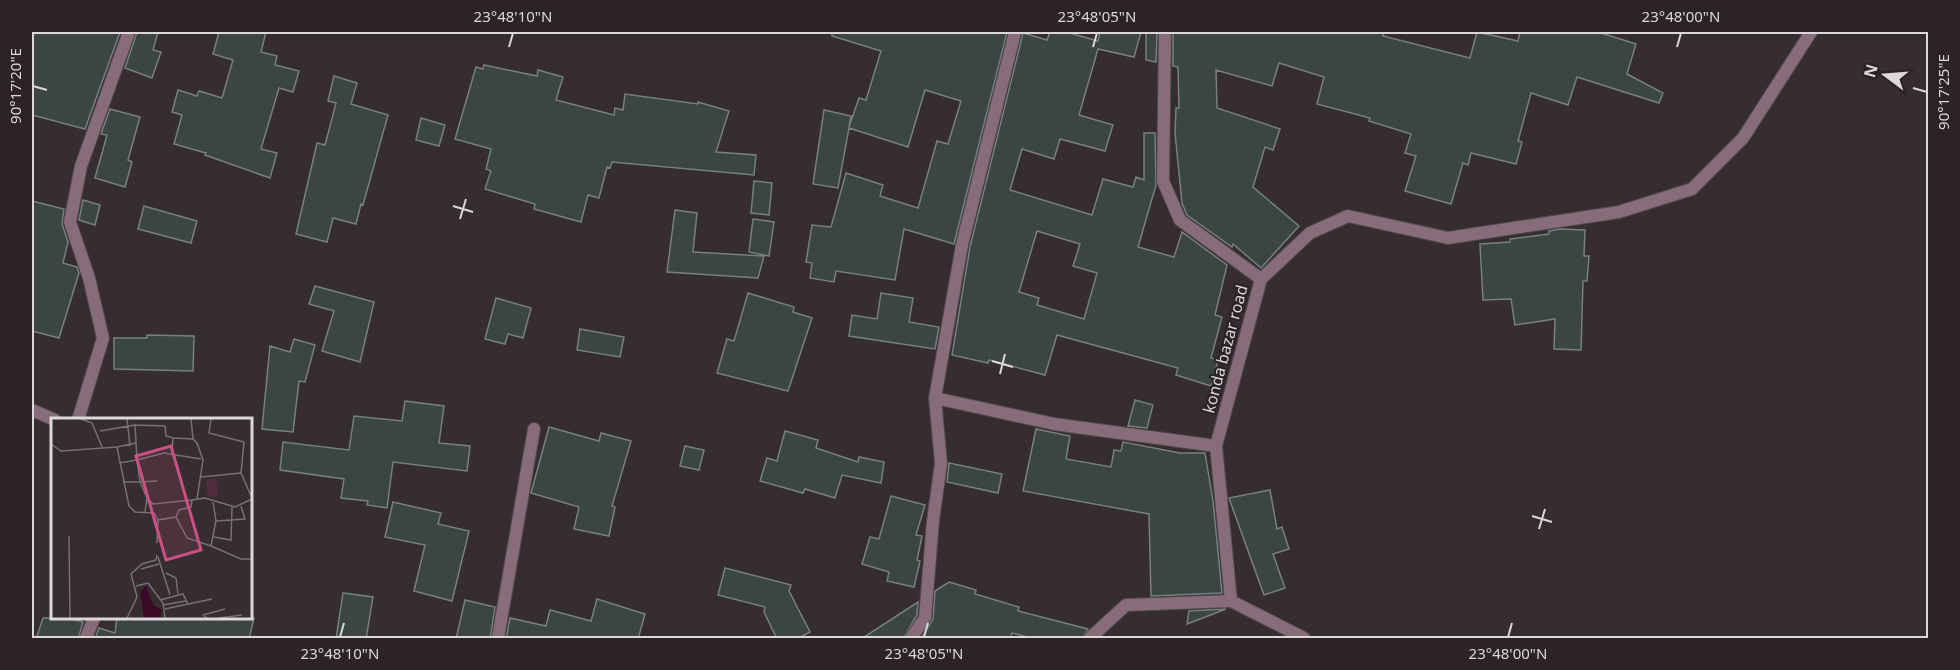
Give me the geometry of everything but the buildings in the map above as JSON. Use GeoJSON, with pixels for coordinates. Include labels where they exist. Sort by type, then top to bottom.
{"type":"FeatureCollection","features":[{"type":"Feature","properties":{"kind":"street"},"geometry":{"type":"LineString","coordinates":[[79,418],[103,339],[88,278],[70,222],[81,166],[129,32]]}},
{"type":"Feature","properties":{"kind":"street"},"geometry":{"type":"LineString","coordinates":[[911,639],[926,618],[933,521],[941,463],[935,398],[962,245],[1015,32]]}},
{"type":"Feature","properties":{"kind":"street","name":"konda bazar road"},"geometry":{"type":"LineString","coordinates":[[1166,32],[1163,181],[1180,220],[1262,279],[1216,446],[1231,601]]}},
{"type":"Feature","properties":{"kind":"street"},"geometry":{"type":"LineString","coordinates":[[1262,279],[1310,233],[1348,216],[1448,238],[1619,212],[1692,189],[1743,138],[1811,32]]}},
{"type":"Feature","properties":{"kind":"street"},"geometry":{"type":"LineString","coordinates":[[935,398],[1054,424],[1216,446]]}},
{"type":"Feature","properties":{"kind":"street"},"geometry":{"type":"LineString","coordinates":[[32,410],[51,418]]}},
{"type":"Feature","properties":{"kind":"street"},"geometry":{"type":"LineString","coordinates":[[498,639],[534,429]]}},
{"type":"Feature","properties":{"kind":"street"},"geometry":{"type":"LineString","coordinates":[[1090,639],[1126,605],[1231,601],[1304,639]]}},
{"type":"Feature","properties":{"kind":"street"},"geometry":{"type":"LineString","coordinates":[[86,639],[94,619]]}}]}
